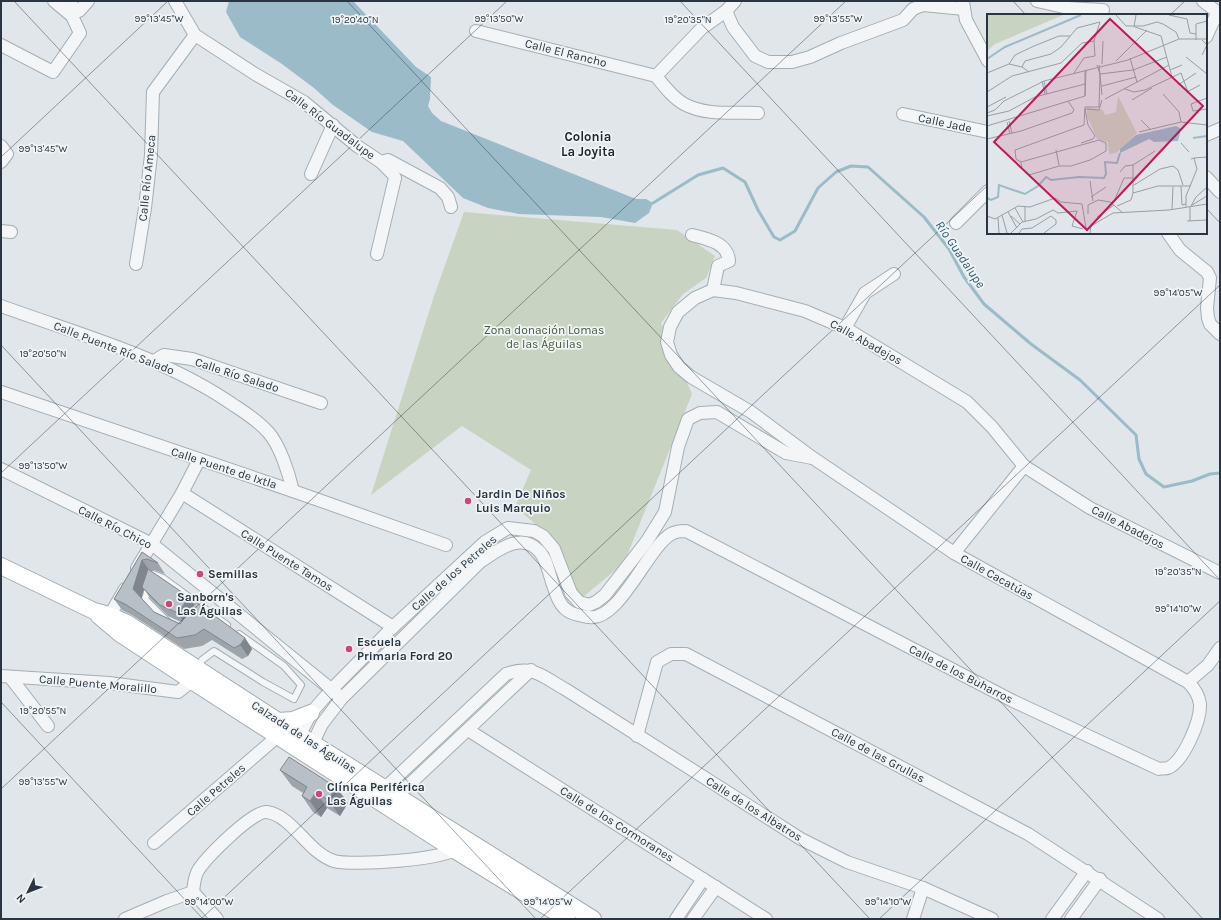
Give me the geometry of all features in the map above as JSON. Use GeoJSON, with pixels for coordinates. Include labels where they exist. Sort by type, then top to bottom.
{"type":"FeatureCollection","features":[{"type":"Feature","properties":{"kind":"main road","name":"Calzada de las Águilas"},"geometry":{"type":"LineString","coordinates":[[1,566],[94,611],[107,619],[127,623],[195,675],[278,729],[461,845],[593,919]]}},
{"type":"Feature","properties":{"kind":"main road"},"geometry":{"type":"LineString","coordinates":[[278,729],[311,713]]}},
{"type":"Feature","properties":{"kind":"main road","name":"Calzada de las Águilas"},"geometry":{"type":"LineString","coordinates":[[304,745],[391,792],[461,845],[567,919]]}},
{"type":"Feature","properties":{"kind":"street"},"geometry":{"type":"LineString","coordinates":[[1,45],[53,72],[80,33],[72,16],[54,1]]}},
{"type":"Feature","properties":{"kind":"street"},"geometry":{"type":"LineString","coordinates":[[65,1],[79,11],[88,1]]}},
{"type":"Feature","properties":{"kind":"street","name":"Calle Río Guadalupe"},"geometry":{"type":"LineString","coordinates":[[175,1],[195,35],[248,70],[304,102],[357,146],[381,162],[388,160],[440,188],[448,197],[451,207]]}},
{"type":"Feature","properties":{"kind":"street"},"geometry":{"type":"LineString","coordinates":[[735,1],[726,11],[702,28],[656,76],[669,92],[683,104],[700,111],[758,114]]}},
{"type":"Feature","properties":{"kind":"street"},"geometry":{"type":"LineString","coordinates":[[1037,1],[1068,8],[1103,10]]}},
{"type":"Feature","properties":{"kind":"street"},"geometry":{"type":"LineString","coordinates":[[1203,1],[1219,13],[1207,35]]}},
{"type":"Feature","properties":{"kind":"street"},"geometry":{"type":"LineString","coordinates":[[726,11],[733,27],[755,56],[768,62],[792,62],[810,57],[841,43],[903,20],[913,9],[923,5],[964,5],[966,20],[987,59]]}},
{"type":"Feature","properties":{"kind":"street","name":"Calle El Rancho"},"geometry":{"type":"LineString","coordinates":[[476,31],[656,76]]}},
{"type":"Feature","properties":{"kind":"street","name":"Calle Río Ameca"},"geometry":{"type":"LineString","coordinates":[[136,264],[145,208],[151,155],[153,92],[195,35]]}},
{"type":"Feature","properties":{"kind":"street","name":"Calle Jade"},"geometry":{"type":"LineString","coordinates":[[903,114],[987,132]]}},
{"type":"Feature","properties":{"kind":"street"},"geometry":{"type":"LineString","coordinates":[[311,174],[333,125]]}},
{"type":"Feature","properties":{"kind":"street"},"geometry":{"type":"LineString","coordinates":[[1207,135],[1220,130]]}},
{"type":"Feature","properties":{"kind":"street"},"geometry":{"type":"LineString","coordinates":[[377,254],[395,178],[381,162]]}},
{"type":"Feature","properties":{"kind":"street"},"geometry":{"type":"LineString","coordinates":[[1207,178],[1220,192]]}},
{"type":"Feature","properties":{"kind":"street"},"geometry":{"type":"LineString","coordinates":[[956,223],[987,192]]}},
{"type":"Feature","properties":{"kind":"street"},"geometry":{"type":"LineString","coordinates":[[1169,234],[1180,250],[1207,272],[1210,278],[1206,308],[1208,318],[1210,324],[1220,334]]}},
{"type":"Feature","properties":{"kind":"street"},"geometry":{"type":"LineString","coordinates":[[692,235],[720,244],[729,254],[729,262],[718,266],[714,290],[695,298],[678,312],[670,327],[667,342],[671,355],[680,367],[691,377],[751,412],[813,458]]}},
{"type":"Feature","properties":{"kind":"street"},"geometry":{"type":"LineString","coordinates":[[845,328],[865,293],[894,274]]}},
{"type":"Feature","properties":{"kind":"street","name":"Calle Abadejos"},"geometry":{"type":"LineString","coordinates":[[714,290],[736,293],[805,311],[845,328],[967,402],[992,427],[1024,466],[1090,508],[1220,573]]}},
{"type":"Feature","properties":{"kind":"street","name":"Calle Puente Río Salado"},"geometry":{"type":"LineString","coordinates":[[1,306],[154,361],[203,385],[248,414],[268,432],[289,477],[293,491]]}},
{"type":"Feature","properties":{"kind":"street","name":"Calle Río Salado"},"geometry":{"type":"LineString","coordinates":[[154,361],[164,355],[192,360],[321,403]]}},
{"type":"Feature","properties":{"kind":"street","name":"Calle Puente de Ixtla"},"geometry":{"type":"LineString","coordinates":[[1,392],[293,491],[446,545]]}},
{"type":"Feature","properties":{"kind":"street","name":"Calle de los Petreles"},"geometry":{"type":"LineString","coordinates":[[304,745],[311,713],[332,689],[393,627],[486,542],[508,528],[534,531],[543,536],[554,549],[571,593],[579,602],[589,605],[605,595],[642,547],[665,512],[681,439],[688,419],[700,413],[717,412],[786,453],[813,458]]}},
{"type":"Feature","properties":{"kind":"street","name":"Calle Cacatúas"},"geometry":{"type":"LineString","coordinates":[[813,458],[954,553],[1188,682]]}},
{"type":"Feature","properties":{"kind":"street"},"geometry":{"type":"LineString","coordinates":[[107,619],[182,493],[199,460]]}},
{"type":"Feature","properties":{"kind":"street"},"geometry":{"type":"LineString","coordinates":[[954,553],[1024,466]]}},
{"type":"Feature","properties":{"kind":"street","name":"Calle Río Chico"},"geometry":{"type":"LineString","coordinates":[[1,469],[152,544],[332,689],[341,699]]}},
{"type":"Feature","properties":{"kind":"street","name":"Calle Puente Tamos"},"geometry":{"type":"LineString","coordinates":[[182,493],[393,627]]}},
{"type":"Feature","properties":{"kind":"street","name":"Calle de los Buharros"},"geometry":{"type":"LineString","coordinates":[[670,534],[686,531],[1013,700],[1159,769],[1168,768],[1175,762],[1187,746],[1197,723],[1200,704],[1195,690],[1188,682]]}},
{"type":"Feature","properties":{"kind":"street","name":"Calle de los Petreles"},"geometry":{"type":"LineString","coordinates":[[304,745],[341,699],[480,562],[502,547],[518,542],[530,544],[540,551],[558,600],[568,611],[589,618],[598,616],[615,606],[649,558],[670,534]]}},
{"type":"Feature","properties":{"kind":"street"},"geometry":{"type":"LineString","coordinates":[[1188,682],[1208,665],[1220,648]]}},
{"type":"Feature","properties":{"kind":"street","name":"Calle de las Grullas"},"geometry":{"type":"LineString","coordinates":[[637,736],[657,662],[671,654],[686,654],[1028,834],[1087,871],[1158,919]]}},
{"type":"Feature","properties":{"kind":"street"},"geometry":{"type":"LineString","coordinates":[[391,792],[506,674],[518,670],[531,670]]}},
{"type":"Feature","properties":{"kind":"street"},"geometry":{"type":"LineString","coordinates":[[391,792],[468,730],[531,670]]}},
{"type":"Feature","properties":{"kind":"street","name":"Calle de los Albatros"},"geometry":{"type":"LineString","coordinates":[[531,670],[565,689],[801,839],[847,862],[923,888],[992,919]]}},
{"type":"Feature","properties":{"kind":"street","name":"Calle Puente Moralillo"},"geometry":{"type":"LineString","coordinates":[[5,677],[109,683],[178,692],[195,675]]}},
{"type":"Feature","properties":{"kind":"street"},"geometry":{"type":"LineString","coordinates":[[5,677],[48,726]]}},
{"type":"Feature","properties":{"kind":"street","name":"Calle Petreles"},"geometry":{"type":"LineString","coordinates":[[154,843],[278,729]]}},
{"type":"Feature","properties":{"kind":"street","name":"Calle de los Cormoranes"},"geometry":{"type":"LineString","coordinates":[[468,730],[766,919]]}},
{"type":"Feature","properties":{"kind":"street"},"geometry":{"type":"LineString","coordinates":[[193,892],[198,870],[213,852],[254,816],[266,811],[281,817],[313,849],[335,862],[398,862],[461,845]]}},
{"type":"Feature","properties":{"kind":"street"},"geometry":{"type":"LineString","coordinates":[[1052,919],[1087,871]]}},
{"type":"Feature","properties":{"kind":"street"},"geometry":{"type":"LineString","coordinates":[[676,919],[703,879]]}},
{"type":"Feature","properties":{"kind":"street"},"geometry":{"type":"LineString","coordinates":[[1071,919],[1100,880]]}},
{"type":"Feature","properties":{"kind":"street"},"geometry":{"type":"LineString","coordinates":[[693,919],[716,887]]}},
{"type":"Feature","properties":{"kind":"street"},"geometry":{"type":"LineString","coordinates":[[913,919],[923,888]]}},
{"type":"Feature","properties":{"kind":"street"},"geometry":{"type":"LineString","coordinates":[[125,919],[167,901],[193,892]]}},
{"type":"Feature","properties":{"kind":"street"},"geometry":{"type":"LineString","coordinates":[[193,892],[217,919]]}},
{"type":"Feature","properties":{"kind":"lane"},"geometry":{"type":"LineString","coordinates":[[172,623],[166,620],[145,599],[153,574],[163,578],[284,666],[301,685],[294,699],[263,682],[214,651],[202,660],[195,675]]}},
{"type":"Feature","properties":{"kind":"lane"},"geometry":{"type":"LineString","coordinates":[[198,614],[203,607]]}},
{"type":"Feature","properties":{"kind":"green space","name":"Zona donación Lomas de las Águilas"},"geometry":{"type":"Polygon","coordinates":[[[464,212],[677,230],[715,256],[706,278],[683,294],[661,323],[692,394],[624,563],[578,601],[539,527],[515,507],[531,470],[462,426],[371,495],[434,296],[464,212]]]}},
{"type":"Feature","properties":{"kind":"water"},"geometry":{"type":"Polygon","coordinates":[[[229,1],[353,1],[416,67],[431,77],[430,99],[428,106],[432,113],[441,121],[636,199],[646,199],[653,203],[649,213],[635,223],[601,217],[519,214],[488,208],[463,198],[403,141],[372,132],[333,105],[314,88],[282,64],[240,37],[226,12],[229,1]]]}},
{"type":"Feature","properties":{"kind":"building"},"geometry":{"type":"Polygon","coordinates":[[[142,552],[158,563],[147,559],[142,560],[133,589],[154,612],[180,624],[196,602],[245,638],[240,645],[234,648],[204,629],[195,635],[177,638],[125,604],[114,599],[142,552]]]}},
{"type":"Feature","properties":{"kind":"building"},"geometry":{"type":"Polygon","coordinates":[[[148,569],[189,597],[178,613],[160,605],[142,587],[148,569]]]}},
{"type":"Feature","properties":{"kind":"building"},"geometry":{"type":"Polygon","coordinates":[[[289,757],[336,787],[328,800],[316,792],[310,801],[302,796],[307,787],[280,770],[289,757]]]}},
{"type":"Feature","properties":{"kind":"waterway","name":"Río Guadalupe"},"geometry":{"type":"LineString","coordinates":[[653,203],[698,175],[723,168],[745,182],[758,210],[774,237],[780,240],[795,231],[818,188],[836,172],[851,166],[868,167],[924,217],[949,249],[964,277],[984,304],[1031,344],[1080,380],[1136,435],[1139,459],[1146,474],[1164,487],[1192,481],[1210,474],[1220,473]]}},
{"type":"Feature","properties":{"kind":"place","name":"Jardin De Niños Luis Marquio"},"geometry":{"type":"Point","coordinates":[468,501]}},
{"type":"Feature","properties":{"kind":"place","name":"Semillas"},"geometry":{"type":"Point","coordinates":[200,574]}},
{"type":"Feature","properties":{"kind":"place","name":"Sanborn's Las Águilas"},"geometry":{"type":"Point","coordinates":[169,604]}},
{"type":"Feature","properties":{"kind":"place","name":"Escuela Primaria Ford 20"},"geometry":{"type":"Point","coordinates":[349,649]}},
{"type":"Feature","properties":{"kind":"place","name":"Clínica Periférica Las Águilas"},"geometry":{"type":"Point","coordinates":[319,794]}},
{"type":"Feature","properties":{"kind":"district","name":"Colonia La Joyita"},"geometry":{"type":"Point","coordinates":[588,144]}}]}
